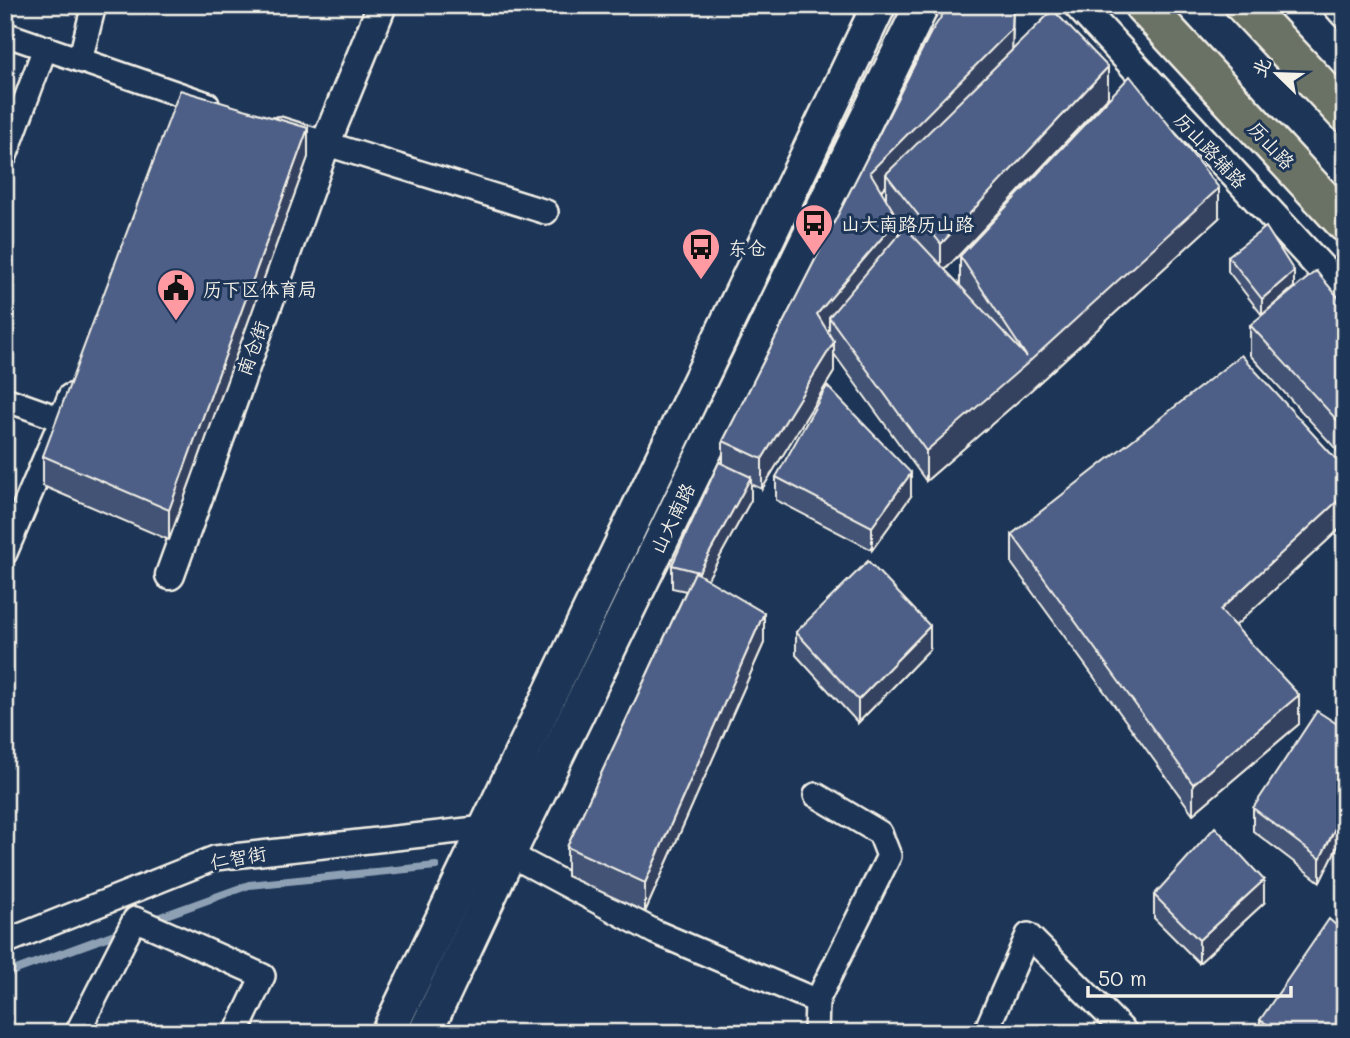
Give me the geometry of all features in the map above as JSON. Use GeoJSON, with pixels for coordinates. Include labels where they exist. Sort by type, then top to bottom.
{"type":"FeatureCollection","features":[{"type":"Feature","properties":{"kind":"main road","name":"山大南路"},"geometry":{"type":"LineString","coordinates":[[388,1033],[879,5]]}},
{"type":"Feature","properties":{"kind":"main road","name":"山大南路"},"geometry":{"type":"LineString","coordinates":[[425,1033],[509,854],[922,5]]}},
{"type":"Feature","properties":{"kind":"main road","name":"历山路"},"geometry":{"type":"LineString","coordinates":[[1143,5],[1345,223]]}},
{"type":"Feature","properties":{"kind":"main road"},"geometry":{"type":"LineString","coordinates":[[1244,5],[1345,113]]}},
{"type":"Feature","properties":{"kind":"street"},"geometry":{"type":"LineString","coordinates":[[80,60],[94,5]]}},
{"type":"Feature","properties":{"kind":"street","name":"南仓街"},"geometry":{"type":"LineString","coordinates":[[170,575],[325,145],[382,5]]}},
{"type":"Feature","properties":{"kind":"street","name":"历山路辅路"},"geometry":{"type":"LineString","coordinates":[[1078,5],[1345,294]]}},
{"type":"Feature","properties":{"kind":"street"},"geometry":{"type":"LineString","coordinates":[[1337,5],[1345,14]]}},
{"type":"Feature","properties":{"kind":"street"},"geometry":{"type":"LineString","coordinates":[[5,34],[225,110]]}},
{"type":"Feature","properties":{"kind":"street"},"geometry":{"type":"LineString","coordinates":[[5,156],[45,48]]}},
{"type":"Feature","properties":{"kind":"street"},"geometry":{"type":"LineString","coordinates":[[177,123],[187,97]]}},
{"type":"Feature","properties":{"kind":"street"},"geometry":{"type":"LineString","coordinates":[[262,123],[325,145],[546,212]]}},
{"type":"Feature","properties":{"kind":"street"},"geometry":{"type":"LineString","coordinates":[[5,553],[76,381]]}},
{"type":"Feature","properties":{"kind":"street"},"geometry":{"type":"LineString","coordinates":[[5,399],[61,419]]}},
{"type":"Feature","properties":{"kind":"street"},"geometry":{"type":"LineString","coordinates":[[816,795],[880,833],[889,856],[817,1001],[816,1033]]}},
{"type":"Feature","properties":{"kind":"street","name":"仁智街"},"geometry":{"type":"LineString","coordinates":[[5,942],[215,858],[485,828]]}},
{"type":"Feature","properties":{"kind":"street"},"geometry":{"type":"LineString","coordinates":[[509,854],[656,932],[817,1001]]}},
{"type":"Feature","properties":{"kind":"street"},"geometry":{"type":"LineString","coordinates":[[77,1033],[135,919],[263,976],[236,1033]]}},
{"type":"Feature","properties":{"kind":"street"},"geometry":{"type":"LineString","coordinates":[[985,1033],[1028,935],[1126,1033]]}},
{"type":"Feature","properties":{"kind":"building"},"geometry":{"type":"Polygon","coordinates":[[[949,5],[1013,5],[1012,29],[870,172],[898,219],[817,314],[834,342],[762,459],[723,441],[931,32],[949,5]]]}},
{"type":"Feature","properties":{"kind":"building"},"geometry":{"type":"Polygon","coordinates":[[[1053,10],[1108,67],[941,244],[886,174],[1053,10]]]}},
{"type":"Feature","properties":{"kind":"building"},"geometry":{"type":"Polygon","coordinates":[[[1130,76],[1219,188],[1030,361],[926,451],[829,317],[905,227],[1027,357],[960,256],[1130,76]]]}},
{"type":"Feature","properties":{"kind":"building","name":"历下区体育局"},"geometry":{"type":"Polygon","coordinates":[[[180,90],[308,128],[169,510],[43,456],[180,90]]]}},
{"type":"Feature","properties":{"kind":"building"},"geometry":{"type":"Polygon","coordinates":[[[1266,227],[1294,271],[1262,299],[1228,256],[1266,227]]]}},
{"type":"Feature","properties":{"kind":"building"},"geometry":{"type":"Polygon","coordinates":[[[1316,271],[1345,305],[1345,429],[1250,325],[1316,271]]]}},
{"type":"Feature","properties":{"kind":"building"},"geometry":{"type":"Polygon","coordinates":[[[1241,355],[1345,469],[1345,494],[1220,610],[1299,695],[1193,784],[1012,534],[1241,355]]]}},
{"type":"Feature","properties":{"kind":"building"},"geometry":{"type":"Polygon","coordinates":[[[827,386],[911,473],[872,527],[776,477],[827,386]]]}},
{"type":"Feature","properties":{"kind":"building"},"geometry":{"type":"Polygon","coordinates":[[[719,462],[751,477],[699,572],[672,565],[719,462]]]}},
{"type":"Feature","properties":{"kind":"building"},"geometry":{"type":"Polygon","coordinates":[[[868,561],[930,626],[858,700],[796,632],[868,561]]]}},
{"type":"Feature","properties":{"kind":"building"},"geometry":{"type":"Polygon","coordinates":[[[695,572],[764,613],[645,883],[567,847],[695,572]]]}},
{"type":"Feature","properties":{"kind":"building"},"geometry":{"type":"Polygon","coordinates":[[[1317,711],[1345,729],[1345,808],[1320,859],[1253,808],[1317,711]]]}},
{"type":"Feature","properties":{"kind":"building"},"geometry":{"type":"Polygon","coordinates":[[[1215,827],[1264,880],[1199,940],[1154,895],[1215,827]]]}},
{"type":"Feature","properties":{"kind":"building"},"geometry":{"type":"Polygon","coordinates":[[[1329,919],[1345,933],[1345,1033],[1282,1033],[1260,1020],[1329,919]]]}},
{"type":"Feature","properties":{"kind":"waterway"},"geometry":{"type":"LineString","coordinates":[[152,920],[249,885],[436,866]]}},
{"type":"Feature","properties":{"kind":"waterway"},"geometry":{"type":"LineString","coordinates":[[5,974],[123,931]]}},
{"type":"Feature","properties":{"kind":"place","name":"山大南路历山路"},"geometry":{"type":"Point","coordinates":[814,257]}},
{"type":"Feature","properties":{"kind":"place","name":"东仓"},"geometry":{"type":"Point","coordinates":[701,281]}},
{"type":"Feature","properties":{"kind":"place","name":"历下区体育局"},"geometry":{"type":"Point","coordinates":[176,322]}}]}
